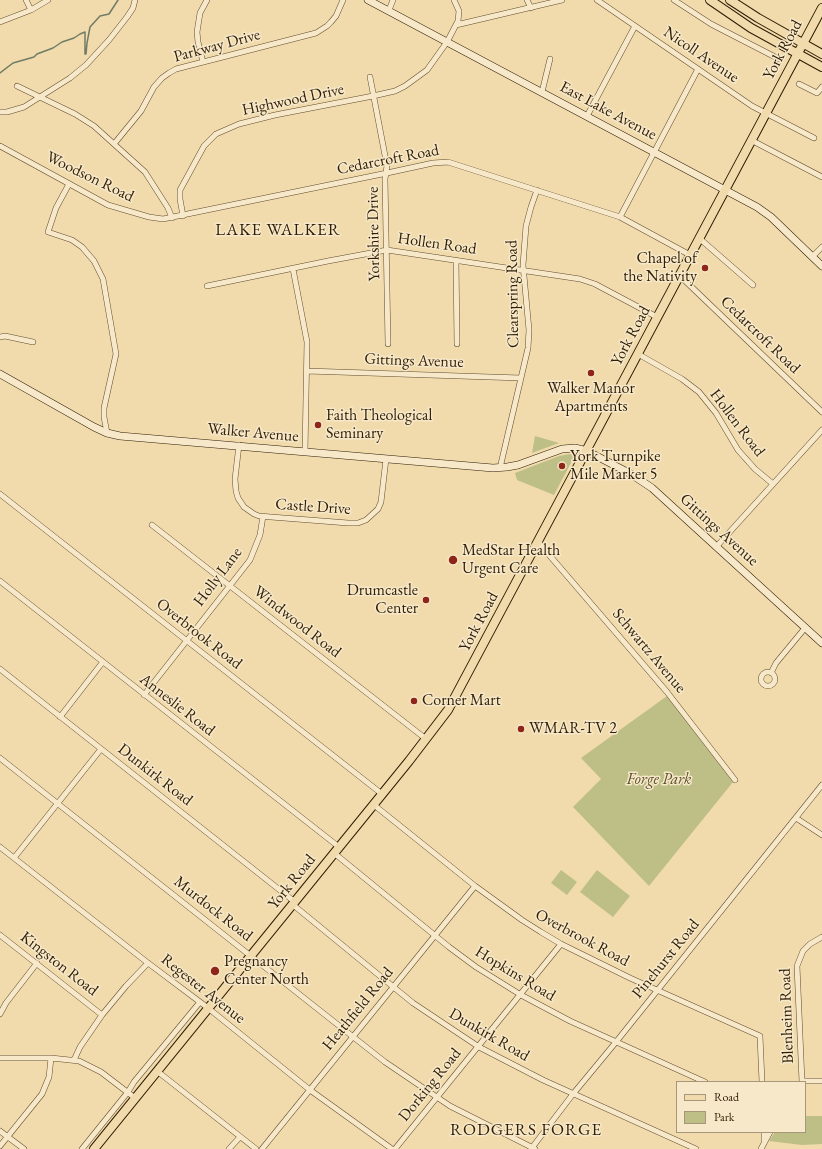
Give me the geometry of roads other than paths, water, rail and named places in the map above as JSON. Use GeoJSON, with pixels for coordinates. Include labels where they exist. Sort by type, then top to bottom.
{"type":"FeatureCollection","features":[{"type":"Feature","properties":{"kind":"main road"},"geometry":{"type":"LineString","coordinates":[[710,0],[751,28],[822,67]]}},
{"type":"Feature","properties":{"kind":"main road"},"geometry":{"type":"LineString","coordinates":[[730,0],[802,44],[822,54]]}},
{"type":"Feature","properties":{"kind":"main road","name":"York Road"},"geometry":{"type":"LineString","coordinates":[[94,1149],[374,805],[426,740],[450,707],[797,53],[821,13]]}},
{"type":"Feature","properties":{"kind":"street"},"geometry":{"type":"LineString","coordinates":[[26,0],[31,10]]}},
{"type":"Feature","properties":{"kind":"street"},"geometry":{"type":"LineString","coordinates":[[0,22],[31,10],[48,0]]}},
{"type":"Feature","properties":{"kind":"street"},"geometry":{"type":"LineString","coordinates":[[0,112],[15,111],[24,107],[41,97],[86,65],[127,17],[133,8],[135,0]]}},
{"type":"Feature","properties":{"kind":"street"},"geometry":{"type":"LineString","coordinates":[[204,62],[198,42],[197,32],[200,13],[207,0]]}},
{"type":"Feature","properties":{"kind":"street","name":"Parkway Drive"},"geometry":{"type":"LineString","coordinates":[[114,144],[141,111],[154,87],[162,78],[176,69],[316,33],[327,26],[336,16],[343,0]]}},
{"type":"Feature","properties":{"kind":"street","name":"East Lake Avenue"},"geometry":{"type":"LineString","coordinates":[[368,0],[757,207],[771,217],[822,266]]}},
{"type":"Feature","properties":{"kind":"street"},"geometry":{"type":"LineString","coordinates":[[389,10],[393,0]]}},
{"type":"Feature","properties":{"kind":"street"},"geometry":{"type":"LineString","coordinates":[[454,0],[459,12],[456,25]]}},
{"type":"Feature","properties":{"kind":"street"},"geometry":{"type":"LineString","coordinates":[[527,0],[531,8]]}},
{"type":"Feature","properties":{"kind":"street"},"geometry":{"type":"LineString","coordinates":[[456,25],[562,0]]}},
{"type":"Feature","properties":{"kind":"street","name":"Nicoll Avenue"},"geometry":{"type":"LineString","coordinates":[[597,0],[752,106],[814,138]]}},
{"type":"Feature","properties":{"kind":"street"},"geometry":{"type":"LineString","coordinates":[[674,0],[711,24],[780,59]]}},
{"type":"Feature","properties":{"kind":"street","name":"Highwood Drive"},"geometry":{"type":"LineString","coordinates":[[183,216],[180,190],[204,146],[216,134],[239,124],[275,115],[395,91],[413,82],[427,70],[447,42],[456,25]]}},
{"type":"Feature","properties":{"kind":"street"},"geometry":{"type":"LineString","coordinates":[[587,116],[635,26]]}},
{"type":"Feature","properties":{"kind":"street"},"geometry":{"type":"LineString","coordinates":[[542,92],[550,59]]}},
{"type":"Feature","properties":{"kind":"street"},"geometry":{"type":"LineString","coordinates":[[620,217],[698,69]]}},
{"type":"Feature","properties":{"kind":"street","name":"Yorkshire Drive"},"geometry":{"type":"LineString","coordinates":[[370,77],[387,166],[385,179],[388,344]]}},
{"type":"Feature","properties":{"kind":"street"},"geometry":{"type":"LineString","coordinates":[[799,84],[818,93],[822,87]]}},
{"type":"Feature","properties":{"kind":"street"},"geometry":{"type":"LineString","coordinates":[[17,86],[84,119],[114,144],[146,172],[168,208],[172,218]]}},
{"type":"Feature","properties":{"kind":"street"},"geometry":{"type":"LineString","coordinates":[[751,140],[822,177]]}},
{"type":"Feature","properties":{"kind":"street","name":"Woodson Road"},"geometry":{"type":"LineString","coordinates":[[0,146],[108,205],[158,219],[172,218]]}},
{"type":"Feature","properties":{"kind":"street","name":"Cedarcroft Road"},"geometry":{"type":"LineString","coordinates":[[172,218],[433,163],[448,162],[620,217],[690,255]]}},
{"type":"Feature","properties":{"kind":"street"},"geometry":{"type":"LineString","coordinates":[[69,184],[56,208],[48,232],[72,240],[82,246],[100,270],[116,354],[104,408],[107,433]]}},
{"type":"Feature","properties":{"kind":"street","name":"Clearspring Road"},"geometry":{"type":"LineString","coordinates":[[500,468],[528,348],[529,337],[524,270],[526,226],[537,190]]}},
{"type":"Feature","properties":{"kind":"street"},"geometry":{"type":"LineString","coordinates":[[699,238],[753,285]]}},
{"type":"Feature","properties":{"kind":"street"},"geometry":{"type":"LineString","coordinates":[[812,257],[822,247]]}},
{"type":"Feature","properties":{"kind":"street","name":"Hollen Road"},"geometry":{"type":"LineString","coordinates":[[207,286],[387,250],[580,279],[591,282],[657,317]]}},
{"type":"Feature","properties":{"kind":"street"},"geometry":{"type":"LineString","coordinates":[[456,260],[457,344]]}},
{"type":"Feature","properties":{"kind":"street"},"geometry":{"type":"LineString","coordinates":[[293,269],[307,337],[305,452]]}},
{"type":"Feature","properties":{"kind":"street","name":"Cedarcroft Road"},"geometry":{"type":"LineString","coordinates":[[679,275],[822,412]]}},
{"type":"Feature","properties":{"kind":"street"},"geometry":{"type":"LineString","coordinates":[[0,337],[5,336],[33,342]]}},
{"type":"Feature","properties":{"kind":"street","name":"Hollen Road"},"geometry":{"type":"LineString","coordinates":[[638,354],[682,379],[699,392],[716,413],[738,450],[755,469],[773,484]]}},
{"type":"Feature","properties":{"kind":"street","name":"Gittings Avenue"},"geometry":{"type":"LineString","coordinates":[[307,371],[521,378]]}},
{"type":"Feature","properties":{"kind":"street","name":"Walker Avenue"},"geometry":{"type":"LineString","coordinates":[[0,374],[107,433],[134,437],[500,468],[518,465],[562,449],[575,448],[587,451]]}},
{"type":"Feature","properties":{"kind":"street"},"geometry":{"type":"LineString","coordinates":[[717,546],[822,430]]}},
{"type":"Feature","properties":{"kind":"street"},"geometry":{"type":"LineString","coordinates":[[239,445],[235,479],[238,498],[248,510],[259,516],[263,516]]}},
{"type":"Feature","properties":{"kind":"street","name":"Gittings Avenue"},"geometry":{"type":"LineString","coordinates":[[587,451],[642,481],[717,546],[805,628],[822,641]]}},
{"type":"Feature","properties":{"kind":"street","name":"Castle Drive"},"geometry":{"type":"LineString","coordinates":[[263,516],[348,523],[366,520],[378,510],[381,502],[386,459]]}},
{"type":"Feature","properties":{"kind":"street","name":"Overbrook Road"},"geometry":{"type":"LineString","coordinates":[[0,494],[382,794]]}},
{"type":"Feature","properties":{"kind":"street","name":"Holly Lane"},"geometry":{"type":"LineString","coordinates":[[144,695],[250,560],[256,545],[263,516]]}},
{"type":"Feature","properties":{"kind":"street","name":"Windwood Road"},"geometry":{"type":"LineString","coordinates":[[152,525],[426,740]]}},
{"type":"Feature","properties":{"kind":"street","name":"Schwartz Avenue"},"geometry":{"type":"LineString","coordinates":[[538,542],[667,692],[735,780]]}},
{"type":"Feature","properties":{"kind":"street","name":"Anneslie Road"},"geometry":{"type":"LineString","coordinates":[[0,582],[337,850]]}},
{"type":"Feature","properties":{"kind":"street"},"geometry":{"type":"LineString","coordinates":[[771,672],[776,663],[805,628]]}},
{"type":"Feature","properties":{"kind":"street"},"geometry":{"type":"LineString","coordinates":[[60,717],[102,663]]}},
{"type":"Feature","properties":{"kind":"street","name":"Dunkirk Road"},"geometry":{"type":"LineString","coordinates":[[0,669],[293,903],[419,1007],[479,1047],[514,1065],[573,1094],[696,1149]]}},
{"type":"Feature","properties":{"kind":"street"},"geometry":{"type":"LineString","coordinates":[[14,858],[101,749]]}},
{"type":"Feature","properties":{"kind":"street","name":"Murdock Road"},"geometry":{"type":"LineString","coordinates":[[0,758],[251,955],[384,1062],[463,1114],[532,1148]]}},
{"type":"Feature","properties":{"kind":"street","name":"Pinehurst Road"},"geometry":{"type":"LineString","coordinates":[[532,1148],[573,1094],[822,785]]}},
{"type":"Feature","properties":{"kind":"street","name":"Overbrook Road"},"geometry":{"type":"LineString","coordinates":[[374,805],[475,886],[522,920],[561,944],[630,978],[760,1036],[762,1081]]}},
{"type":"Feature","properties":{"kind":"street"},"geometry":{"type":"LineString","coordinates":[[796,818],[822,834]]}},
{"type":"Feature","properties":{"kind":"street","name":"Regester Avenue"},"geometry":{"type":"LineString","coordinates":[[0,847],[208,1008],[310,1090],[394,1149]]}},
{"type":"Feature","properties":{"kind":"street","name":"Hopkins Road"},"geometry":{"type":"LineString","coordinates":[[337,850],[435,935],[476,967],[521,995],[570,1021],[703,1081]]}},
{"type":"Feature","properties":{"kind":"street","name":"Heathfield Road"},"geometry":{"type":"LineString","coordinates":[[262,1149],[475,886]]}},
{"type":"Feature","properties":{"kind":"street","name":"Kingston Road"},"geometry":{"type":"LineString","coordinates":[[0,935],[102,1015]]}},
{"type":"Feature","properties":{"kind":"street","name":"Blenheim Road"},"geometry":{"type":"LineString","coordinates":[[802,1081],[797,966],[803,951],[810,944],[822,937]]}},
{"type":"Feature","properties":{"kind":"street","name":"Dorking Road"},"geometry":{"type":"LineString","coordinates":[[394,1149],[479,1047],[561,944]]}},
{"type":"Feature","properties":{"kind":"street"},"geometry":{"type":"LineString","coordinates":[[0,1014],[6,1002],[36,963]]}},
{"type":"Feature","properties":{"kind":"street"},"geometry":{"type":"LineString","coordinates":[[74,1060],[80,1047],[102,1015],[126,986],[148,963]]}},
{"type":"Feature","properties":{"kind":"street"},"geometry":{"type":"LineString","coordinates":[[82,1149],[128,1092],[134,1082],[200,1002]]}},
{"type":"Feature","properties":{"kind":"street"},"geometry":{"type":"LineString","coordinates":[[0,1058],[51,1058],[74,1060],[95,1068],[135,1098]]}},
{"type":"Feature","properties":{"kind":"street"},"geometry":{"type":"LineString","coordinates":[[0,1146],[42,1094],[49,1077],[51,1058]]}},
{"type":"Feature","properties":{"kind":"street"},"geometry":{"type":"LineString","coordinates":[[157,1071],[256,1149]]}},
{"type":"Feature","properties":{"kind":"street","name":"Blenheim Road"},"geometry":{"type":"LineString","coordinates":[[806,1082],[822,1082]]}},
{"type":"Feature","properties":{"kind":"street"},"geometry":{"type":"LineString","coordinates":[[0,1131],[24,1149]]}},
{"type":"Feature","properties":{"kind":"street"},"geometry":{"type":"LineString","coordinates":[[764,1133],[764,1142]]}},
{"type":"Feature","properties":{"kind":"street"},"geometry":{"type":"LineString","coordinates":[[761,1149],[769,1133]]}},
{"type":"Feature","properties":{"kind":"street"},"geometry":{"type":"LineString","coordinates":[[229,1149],[240,1136]]}},
{"type":"Feature","properties":{"kind":"waterway"},"geometry":{"type":"LineString","coordinates":[[0,73],[13,63],[34,57],[37,54],[53,48],[62,42],[85,32],[86,54],[90,27],[100,16],[109,14],[118,0]]}},
{"type":"Feature","properties":{"kind":"place","name":"Chapel of the Nativity"},"geometry":{"type":"Point","coordinates":[705,268]}},
{"type":"Feature","properties":{"kind":"place","name":"Walker Manor Apartments"},"geometry":{"type":"Point","coordinates":[591,373]}},
{"type":"Feature","properties":{"kind":"place","name":"Faith Theological Seminary"},"geometry":{"type":"Point","coordinates":[318,425]}},
{"type":"Feature","properties":{"kind":"place","name":"York Turnpike Mile Marker 5"},"geometry":{"type":"Point","coordinates":[562,466]}},
{"type":"Feature","properties":{"kind":"place","name":"MedStar Health Urgent Care"},"geometry":{"type":"Point","coordinates":[453,560]}},
{"type":"Feature","properties":{"kind":"place","name":"Drumcastle Center"},"geometry":{"type":"Point","coordinates":[426,600]}},
{"type":"Feature","properties":{"kind":"place","name":"Corner Mart"},"geometry":{"type":"Point","coordinates":[414,701]}},
{"type":"Feature","properties":{"kind":"place","name":"WMAR-TV 2"},"geometry":{"type":"Point","coordinates":[521,729]}},
{"type":"Feature","properties":{"kind":"place","name":"Pregnancy Center North"},"geometry":{"type":"Point","coordinates":[215,971]}},
{"type":"Feature","properties":{"kind":"district","name":"LAKE WALKER"},"geometry":{"type":"Point","coordinates":[278,230]}},
{"type":"Feature","properties":{"kind":"district","name":"RODGERS FORGE"},"geometry":{"type":"Point","coordinates":[526,1130]}},
{"type":"Feature","properties":{"kind":"park label","name":"Forge Park"},"geometry":{"type":"Point","coordinates":[659,780]}}]}
